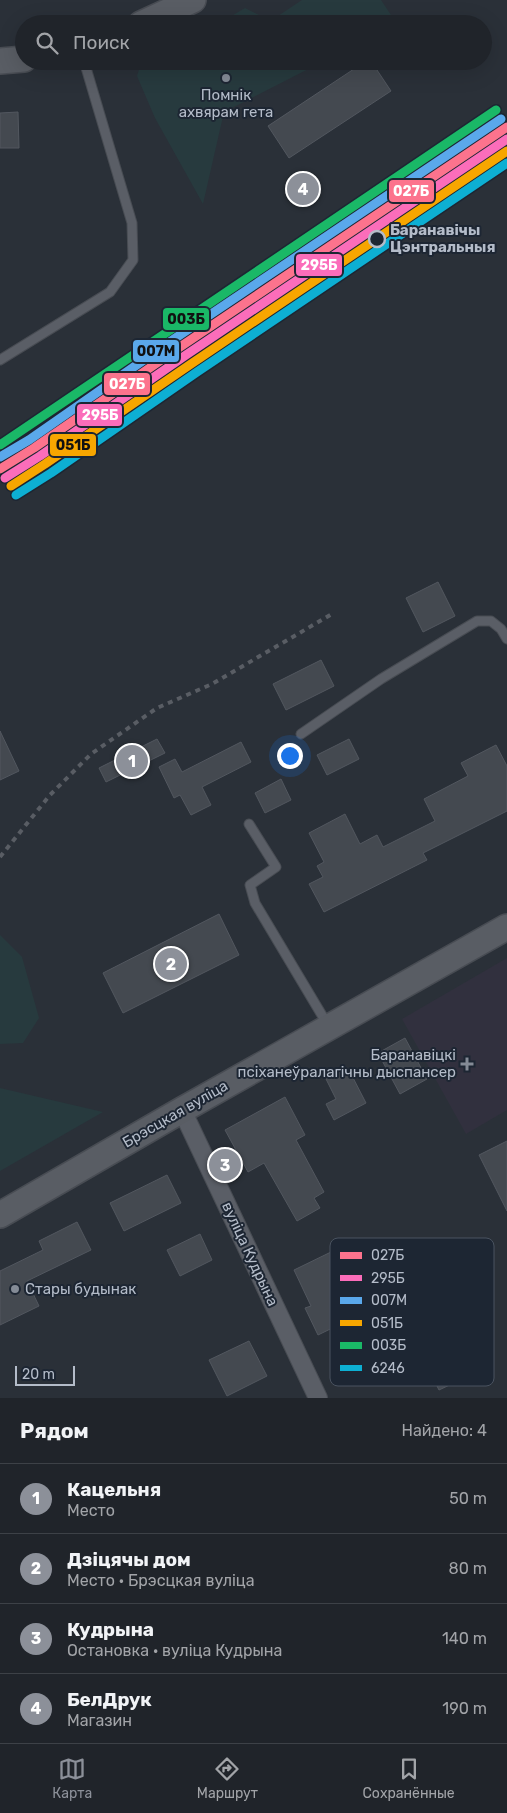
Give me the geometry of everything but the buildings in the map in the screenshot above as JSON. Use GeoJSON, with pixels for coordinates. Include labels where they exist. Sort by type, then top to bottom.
{"type":"FeatureCollection","features":[{"type":"Feature","properties":{"kind":"main road"},"geometry":{"type":"LineString","coordinates":[[160,15],[193,0]]}},
{"type":"Feature","properties":{"kind":"main road"},"geometry":{"type":"LineString","coordinates":[[0,61],[15,60]]}},
{"type":"Feature","properties":{"kind":"main road","name":"Брэсцкая вуліца"},"geometry":{"type":"LineString","coordinates":[[0,1215],[507,927]]}},
{"type":"Feature","properties":{"kind":"street","name":"вуліца Кудрына"},"geometry":{"type":"LineString","coordinates":[[182,1110],[318,1398]]}},
{"type":"Feature","properties":{"kind":"lane"},"geometry":{"type":"LineString","coordinates":[[0,360],[110,292],[133,260],[132,223],[87,70]]}},
{"type":"Feature","properties":{"kind":"lane"},"geometry":{"type":"LineString","coordinates":[[301,734],[381,679],[477,621],[491,621],[507,639]]}},
{"type":"Feature","properties":{"kind":"lane"},"geometry":{"type":"LineString","coordinates":[[249,824],[276,867],[250,885],[255,903],[329,1027]]}},
{"type":"Feature","properties":{"kind":"shaded area","name":"Баранавіцкі псіханеўралагічны дыспансер"},"geometry":{"type":"Polygon","coordinates":[[[507,958],[507,1110],[466,1134],[402,1019],[507,958]]]}},
{"type":"Feature","properties":{"kind":"green space"},"geometry":{"type":"Polygon","coordinates":[[[302,0],[381,0],[391,15],[280,15],[302,0]]]}},
{"type":"Feature","properties":{"kind":"green space"},"geometry":{"type":"Polygon","coordinates":[[[245,8],[259,15],[233,15],[245,8]]]}},
{"type":"Feature","properties":{"kind":"green space"},"geometry":{"type":"Polygon","coordinates":[[[139,70],[306,70],[224,112],[203,204],[155,118],[137,76],[139,70]]]}},
{"type":"Feature","properties":{"kind":"green space"},"geometry":{"type":"Polygon","coordinates":[[[0,935],[22,957],[39,1018],[23,1043],[0,1044],[0,935]]]}},
{"type":"Feature","properties":{"kind":"green space"},"geometry":{"type":"Polygon","coordinates":[[[0,1088],[103,1112],[0,1171],[0,1088]]]}},
{"type":"Feature","properties":{"kind":"railway"},"geometry":{"type":"LineString","coordinates":[[0,857],[50,795],[91,754],[157,708],[212,684],[332,614]]}},
{"type":"Feature","properties":{"kind":"transit line","name":"003Б"},"geometry":{"type":"LineString","coordinates":[[0,445],[496,110]]}},
{"type":"Feature","properties":{"kind":"transit line","name":"007М"},"geometry":{"type":"LineString","coordinates":[[0,457],[29,440],[174,339],[501,119]]}},
{"type":"Feature","properties":{"kind":"transit line","name":"027Б"},"geometry":{"type":"LineString","coordinates":[[0,469],[34,448],[180,347],[507,127]]}},
{"type":"Feature","properties":{"kind":"transit line","name":"295Б"},"geometry":{"type":"LineString","coordinates":[[5,478],[507,139]]}},
{"type":"Feature","properties":{"kind":"transit line","name":"051Б"},"geometry":{"type":"LineString","coordinates":[[11,486],[507,151]]}},
{"type":"Feature","properties":{"kind":"transit line","name":"6246"},"geometry":{"type":"LineString","coordinates":[[16,495],[507,163]]}},
{"type":"Feature","properties":{"kind":"place","name":"Помнік ахвярам гета"},"geometry":{"type":"Point","coordinates":[226,78]}},
{"type":"Feature","properties":{"kind":"place","name":"БелДрук"},"geometry":{"type":"Point","coordinates":[303,189]}},
{"type":"Feature","properties":{"kind":"place","name":"Баранавічы Цэнтральныя"},"geometry":{"type":"Point","coordinates":[377,239]}},
{"type":"Feature","properties":{"kind":"place","name":"Кацельня"},"geometry":{"type":"Point","coordinates":[132,761]}},
{"type":"Feature","properties":{"kind":"place","name":"Дзіцячы дом"},"geometry":{"type":"Point","coordinates":[171,964]}},
{"type":"Feature","properties":{"kind":"place","name":"Баранавіцкі псіханеўралагічны дыспансер"},"geometry":{"type":"Point","coordinates":[467,1064]}},
{"type":"Feature","properties":{"kind":"place","name":"Кудрына"},"geometry":{"type":"Point","coordinates":[225,1165]}},
{"type":"Feature","properties":{"kind":"place","name":"Стары будынак"},"geometry":{"type":"Point","coordinates":[15,1289]}}]}
